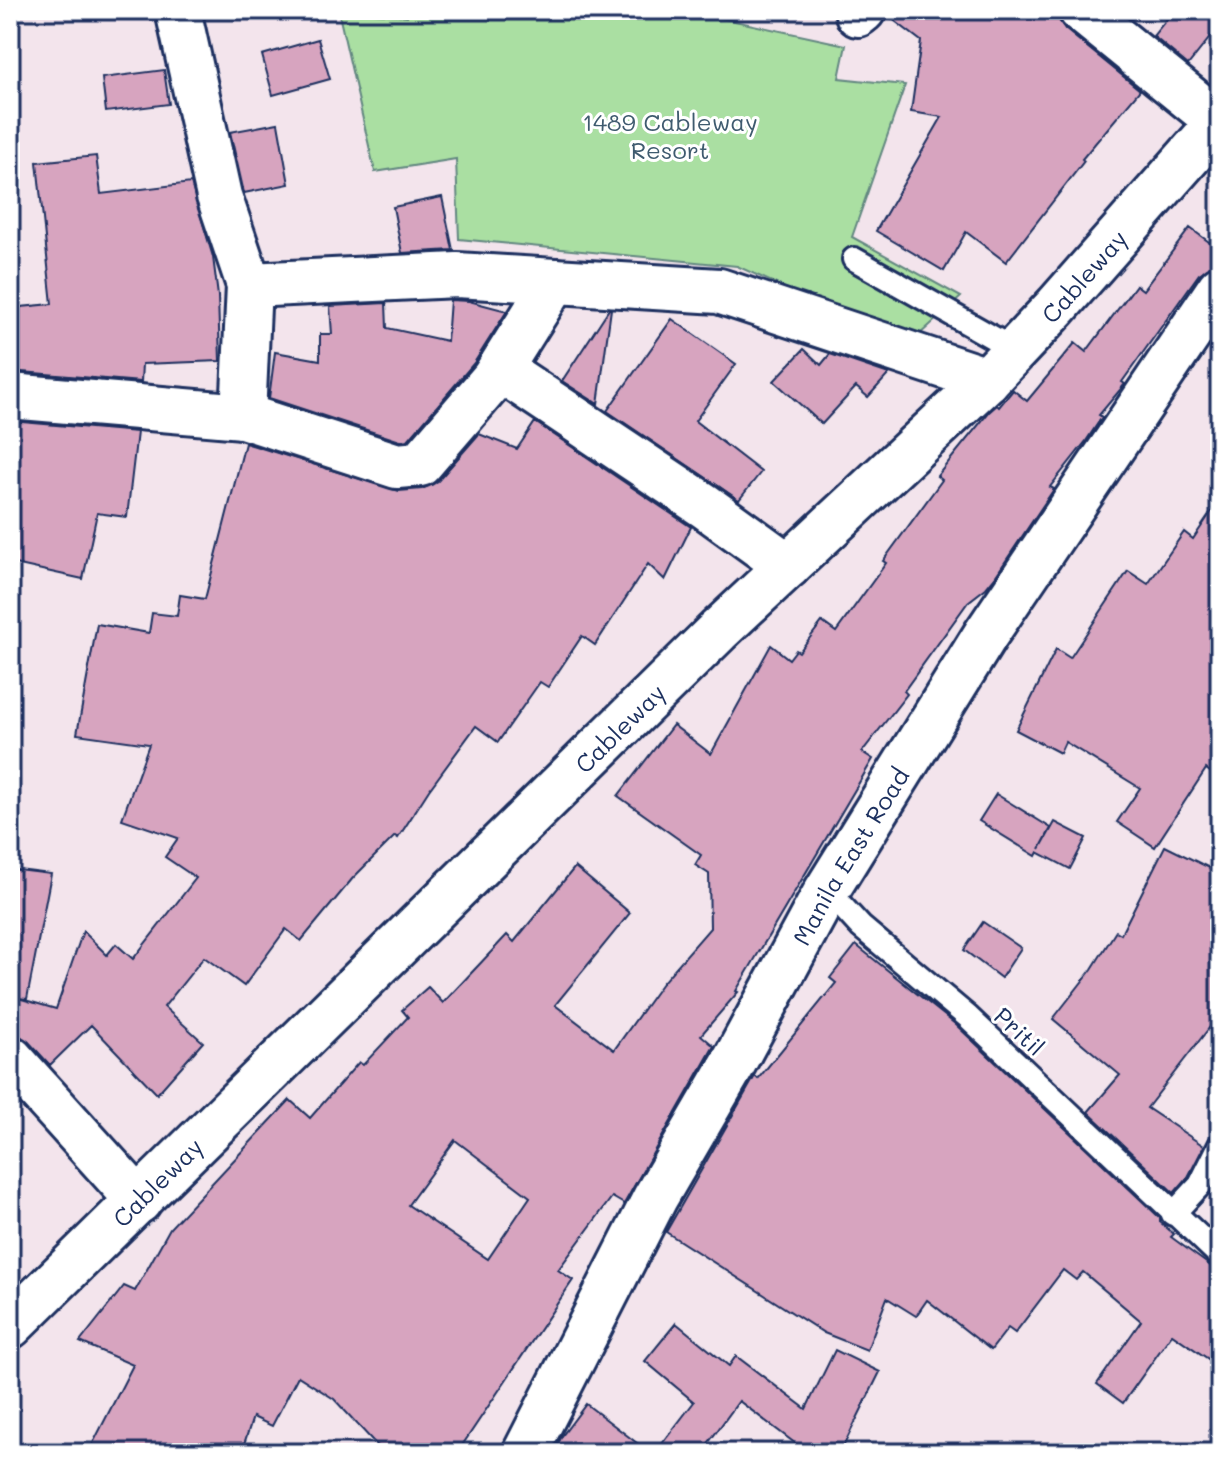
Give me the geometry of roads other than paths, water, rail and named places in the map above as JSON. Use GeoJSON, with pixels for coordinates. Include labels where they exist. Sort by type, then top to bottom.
{"type":"FeatureCollection","features":[{"type":"Feature","properties":{"kind":"street"},"geometry":{"type":"LineString","coordinates":[[178,10],[219,196],[249,285],[243,416]]}},
{"type":"Feature","properties":{"kind":"street"},"geometry":{"type":"LineString","coordinates":[[1081,10],[1220,121]]}},
{"type":"Feature","properties":{"kind":"street","name":"Cableway"},"geometry":{"type":"LineString","coordinates":[[10,1326],[696,653],[1001,365],[1220,121]]}},
{"type":"Feature","properties":{"kind":"street"},"geometry":{"type":"LineString","coordinates":[[249,285],[457,275],[719,291],[1001,365]]}},
{"type":"Feature","properties":{"kind":"street"},"geometry":{"type":"LineString","coordinates":[[10,396],[243,416],[397,466],[420,464],[500,369],[555,281]]}},
{"type":"Feature","properties":{"kind":"street","name":"Manila East Road"},"geometry":{"type":"LineString","coordinates":[[525,1453],[655,1198],[733,1064],[827,890],[986,634],[1220,288]]}},
{"type":"Feature","properties":{"kind":"street"},"geometry":{"type":"LineString","coordinates":[[500,369],[705,506],[788,566]]}},
{"type":"Feature","properties":{"kind":"street"},"geometry":{"type":"LineString","coordinates":[[10,1058],[139,1201]]}},
{"type":"Feature","properties":{"kind":"lane"},"geometry":{"type":"LineString","coordinates":[[854,259],[1001,365]]}},
{"type":"Feature","properties":{"kind":"lane","name":"Pritil"},"geometry":{"type":"LineString","coordinates":[[827,890],[861,927],[968,1017],[1220,1256]]}},
{"type":"Feature","properties":{"kind":"lane"},"geometry":{"type":"LineString","coordinates":[[1173,1214],[1200,1185],[1220,1145]]}},
{"type":"Feature","properties":{"kind":"park label","name":"1489 Cableway Resort"},"geometry":{"type":"Point","coordinates":[670,135]}}]}
